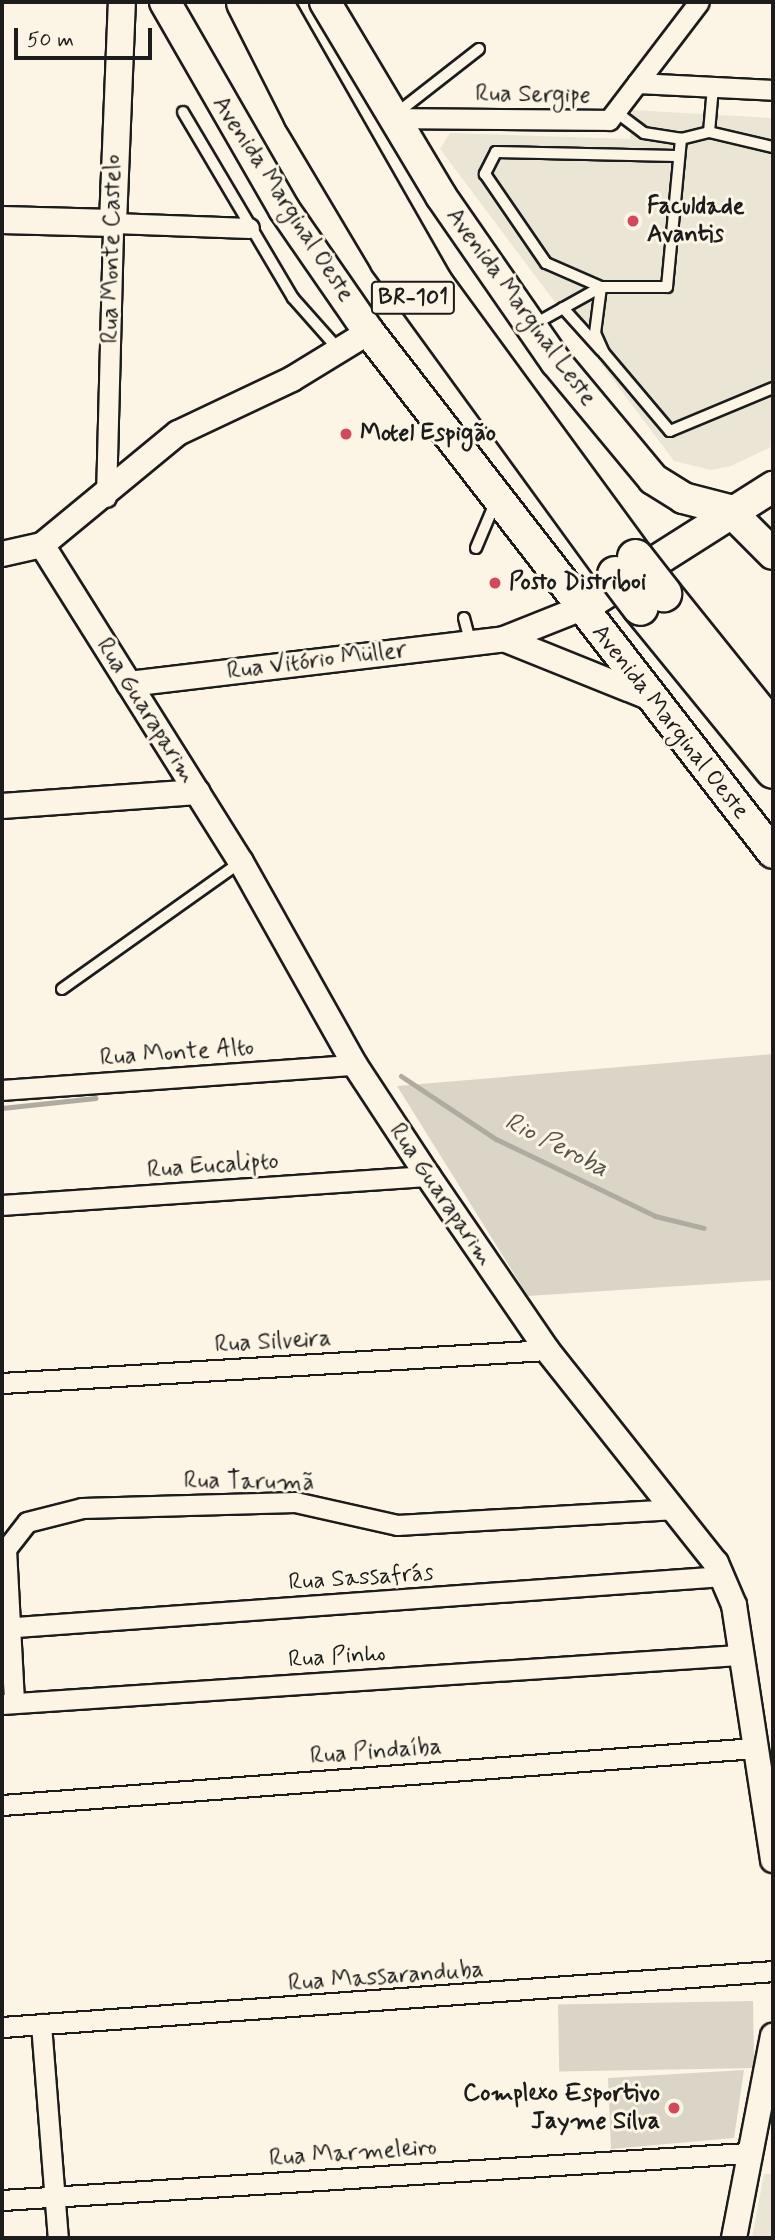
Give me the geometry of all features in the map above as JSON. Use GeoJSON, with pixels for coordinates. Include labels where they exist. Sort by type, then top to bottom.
{"type":"FeatureCollection","features":[{"type":"Feature","properties":{"kind":"highway","name":"BR-101"},"geometry":{"type":"LineString","coordinates":[[244,2],[301,115],[388,261],[651,600],[773,770]]}},
{"type":"Feature","properties":{"kind":"highway","name":"BR-101"},"geometry":{"type":"LineString","coordinates":[[274,2],[435,284],[625,566]]}},
{"type":"Feature","properties":{"kind":"highway","name":"BR-101"},"geometry":{"type":"LineString","coordinates":[[651,600],[773,730]]}},
{"type":"Feature","properties":{"kind":"main road","name":"Rua Monte Castelo"},"geometry":{"type":"LineString","coordinates":[[113,223],[122,2]]}},
{"type":"Feature","properties":{"kind":"main road","name":"Avenida Marginal Oeste"},"geometry":{"type":"LineString","coordinates":[[165,2],[270,186],[369,332],[773,853]]}},
{"type":"Feature","properties":{"kind":"main road","name":"Avenida Marginal Leste"},"geometry":{"type":"LineString","coordinates":[[325,2],[391,118],[530,327],[653,480],[683,498],[729,510]]}},
{"type":"Feature","properties":{"kind":"main road"},"geometry":{"type":"LineString","coordinates":[[2,220],[113,223]]}},
{"type":"Feature","properties":{"kind":"main road","name":"Rua Vitório Müller"},"geometry":{"type":"LineString","coordinates":[[582,608],[729,510],[773,487]]}},
{"type":"Feature","properties":{"kind":"main road"},"geometry":{"type":"LineString","coordinates":[[729,510],[773,554]]}},
{"type":"Feature","properties":{"kind":"street","name":"Rua Sergipe"},"geometry":{"type":"LineString","coordinates":[[391,118],[609,120],[699,2]]}},
{"type":"Feature","properties":{"kind":"street"},"geometry":{"type":"LineString","coordinates":[[637,83],[773,90]]}},
{"type":"Feature","properties":{"kind":"street"},"geometry":{"type":"LineString","coordinates":[[113,223],[249,228]]}},
{"type":"Feature","properties":{"kind":"street","name":"Rua Monte Castelo"},"geometry":{"type":"LineString","coordinates":[[106,497],[113,223]]}},
{"type":"Feature","properties":{"kind":"street"},"geometry":{"type":"LineString","coordinates":[[2,554],[42,545],[106,497],[178,433],[340,351],[369,332]]}},
{"type":"Feature","properties":{"kind":"street","name":"Rua Guaraparim"},"geometry":{"type":"LineString","coordinates":[[42,545],[241,862],[355,1065],[428,1176],[547,1350],[723,1576],[734,1605],[738,1655],[773,1860]]}},
{"type":"Feature","properties":{"kind":"street","name":"Rua Vitório Müller"},"geometry":{"type":"LineString","coordinates":[[129,684],[504,639],[582,608]]}},
{"type":"Feature","properties":{"kind":"street","name":"Rua Vitório Müller"},"geometry":{"type":"LineString","coordinates":[[504,639],[653,699]]}},
{"type":"Feature","properties":{"kind":"street"},"geometry":{"type":"LineString","coordinates":[[2,806],[197,792]]}},
{"type":"Feature","properties":{"kind":"street","name":"Rua Monte Alto"},"geometry":{"type":"LineString","coordinates":[[2,1090],[355,1065]]}},
{"type":"Feature","properties":{"kind":"street","name":"Rua Eucalipto"},"geometry":{"type":"LineString","coordinates":[[2,1205],[428,1176]]}},
{"type":"Feature","properties":{"kind":"street","name":"Rua Silveira"},"geometry":{"type":"LineString","coordinates":[[2,1383],[547,1350]]}},
{"type":"Feature","properties":{"kind":"street","name":"Rua Tarumã"},"geometry":{"type":"LineString","coordinates":[[4,1549],[27,1522],[82,1508],[295,1502],[397,1525],[672,1508]]}},
{"type":"Feature","properties":{"kind":"street","name":"Rua Pinho"},"geometry":{"type":"LineString","coordinates":[[4,1549],[8,1703],[738,1655]]}},
{"type":"Feature","properties":{"kind":"street","name":"Rua Sassafrás"},"geometry":{"type":"LineString","coordinates":[[7,1628],[723,1576]]}},
{"type":"Feature","properties":{"kind":"street","name":"Rua Pindaíba"},"geometry":{"type":"LineString","coordinates":[[2,1805],[754,1748]]}},
{"type":"Feature","properties":{"kind":"street","name":"Rua Massaranduba"},"geometry":{"type":"LineString","coordinates":[[2,2026],[773,1971]]}},
{"type":"Feature","properties":{"kind":"street"},"geometry":{"type":"LineString","coordinates":[[41,2024],[58,2238]]}},
{"type":"Feature","properties":{"kind":"street"},"geometry":{"type":"LineString","coordinates":[[734,2238],[748,2153],[773,2036]]}},
{"type":"Feature","properties":{"kind":"street","name":"Rua Marmeleiro"},"geometry":{"type":"LineString","coordinates":[[2,2200],[748,2153]]}},
{"type":"Feature","properties":{"kind":"lane"},"geometry":{"type":"LineString","coordinates":[[391,118],[479,49]]}},
{"type":"Feature","properties":{"kind":"lane"},"geometry":{"type":"LineString","coordinates":[[709,132],[713,87]]}},
{"type":"Feature","properties":{"kind":"lane"},"geometry":{"type":"LineString","coordinates":[[183,112],[249,228],[293,298],[340,351]]}},
{"type":"Feature","properties":{"kind":"lane"},"geometry":{"type":"LineString","coordinates":[[616,112],[644,133],[681,139],[709,132],[773,147]]}},
{"type":"Feature","properties":{"kind":"lane"},"geometry":{"type":"LineString","coordinates":[[676,156],[496,152],[488,163],[489,188],[546,263],[601,287],[667,287],[676,156],[681,139]]}},
{"type":"Feature","properties":{"kind":"lane"},"geometry":{"type":"LineString","coordinates":[[530,327],[601,287]]}},
{"type":"Feature","properties":{"kind":"lane"},"geometry":{"type":"LineString","coordinates":[[601,287],[595,333],[604,353]]}},
{"type":"Feature","properties":{"kind":"lane"},"geometry":{"type":"LineString","coordinates":[[563,308],[670,431],[773,388]]}},
{"type":"Feature","properties":{"kind":"lane"},"geometry":{"type":"LineString","coordinates":[[476,548],[498,499]]}},
{"type":"Feature","properties":{"kind":"lane"},"geometry":{"type":"LineString","coordinates":[[464,618],[471,643]]}},
{"type":"Feature","properties":{"kind":"lane"},"geometry":{"type":"LineString","coordinates":[[62,989],[241,862]]}},
{"type":"Feature","properties":{"kind":"shaded area","name":"Faculdade Avantis"},"geometry":{"type":"Polygon","coordinates":[[[632,110],[773,118],[773,446],[731,466],[711,470],[674,461],[440,149],[450,133],[630,139],[632,110]]]}},
{"type":"Feature","properties":{"kind":"shaded area"},"geometry":{"type":"Polygon","coordinates":[[[773,1054],[773,1280],[528,1296],[397,1086],[773,1054]]]}},
{"type":"Feature","properties":{"kind":"shaded area"},"geometry":{"type":"Polygon","coordinates":[[[753,2001],[754,2068],[559,2071],[558,2004],[753,2001]]]}},
{"type":"Feature","properties":{"kind":"shaded area","name":"Complexo Esportivo Jayme Silva"},"geometry":{"type":"Polygon","coordinates":[[[744,2070],[734,2138],[611,2149],[608,2078],[744,2070]]]}},
{"type":"Feature","properties":{"kind":"shaded area"},"geometry":{"type":"Polygon","coordinates":[[[764,2174],[773,2174],[773,2238],[752,2238],[764,2174]]]}},
{"type":"Feature","properties":{"kind":"waterway","name":"Rio Peroba"},"geometry":{"type":"LineString","coordinates":[[401,1076],[496,1139],[655,1216],[704,1228]]}},
{"type":"Feature","properties":{"kind":"waterway"},"geometry":{"type":"LineString","coordinates":[[2,1108],[95,1098]]}},
{"type":"Feature","properties":{"kind":"place","name":"Faculdade Avantis"},"geometry":{"type":"Point","coordinates":[633,221]}},
{"type":"Feature","properties":{"kind":"place","name":"Motel Espigão"},"geometry":{"type":"Point","coordinates":[346,434]}},
{"type":"Feature","properties":{"kind":"place","name":"Posto Distriboi"},"geometry":{"type":"Point","coordinates":[495,583]}},
{"type":"Feature","properties":{"kind":"place","name":"Complexo Esportivo Jayme Silva"},"geometry":{"type":"Point","coordinates":[674,2108]}}]}
